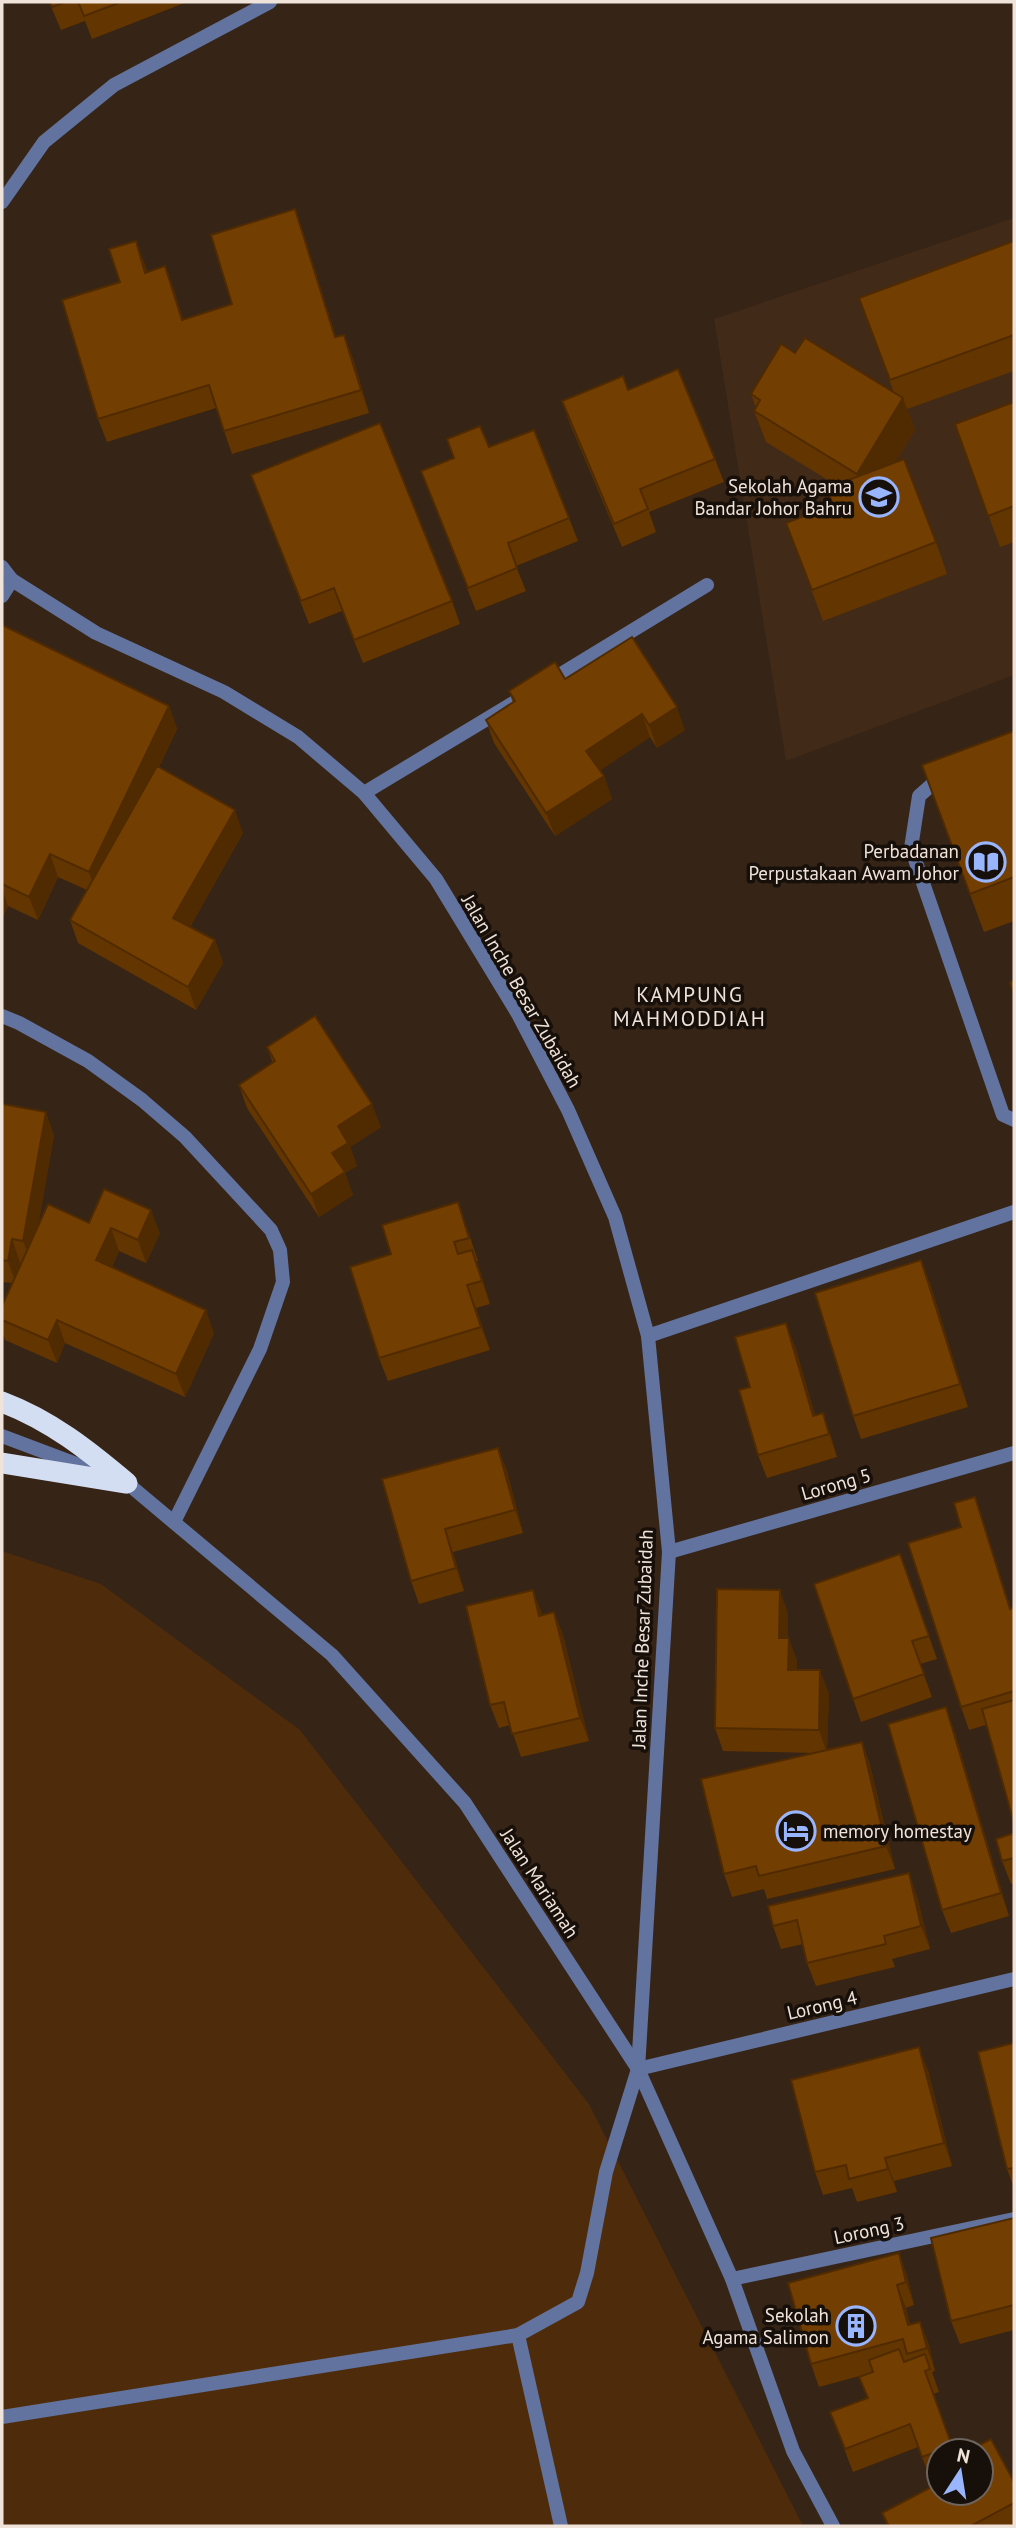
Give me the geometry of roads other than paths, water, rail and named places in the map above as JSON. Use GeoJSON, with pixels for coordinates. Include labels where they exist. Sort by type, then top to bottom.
{"type":"FeatureCollection","features":[{"type":"Feature","properties":{"kind":"highway"},"geometry":{"type":"LineString","coordinates":[[2,1402],[28,1412],[82,1444],[128,1483]]}},
{"type":"Feature","properties":{"kind":"highway"},"geometry":{"type":"LineString","coordinates":[[2,1463],[128,1483]]}},
{"type":"Feature","properties":{"kind":"street"},"geometry":{"type":"LineString","coordinates":[[2,202],[44,142],[114,85],[270,2]]}},
{"type":"Feature","properties":{"kind":"street","name":"Jalan Inche Besar Zubaidah"},"geometry":{"type":"LineString","coordinates":[[2,567],[12,580],[96,633],[224,692],[298,737],[364,793],[436,879],[518,1014],[568,1111],[615,1217],[648,1336],[668,1552],[638,2069]]}},
{"type":"Feature","properties":{"kind":"street"},"geometry":{"type":"LineString","coordinates":[[2,596],[12,580]]}},
{"type":"Feature","properties":{"kind":"street"},"geometry":{"type":"LineString","coordinates":[[364,793],[707,585]]}},
{"type":"Feature","properties":{"kind":"street"},"geometry":{"type":"LineString","coordinates":[[957,763],[919,796],[911,848],[1003,1115],[1014,1120]]}},
{"type":"Feature","properties":{"kind":"street"},"geometry":{"type":"LineString","coordinates":[[2,1016],[88,1061],[142,1100],[185,1137],[271,1230],[280,1250],[283,1282],[260,1349],[174,1522]]}},
{"type":"Feature","properties":{"kind":"street"},"geometry":{"type":"LineString","coordinates":[[648,1336],[1014,1212]]}},
{"type":"Feature","properties":{"kind":"street","name":"Jalan Mariamah"},"geometry":{"type":"LineString","coordinates":[[2,1436],[128,1483],[332,1655],[465,1803],[638,2069],[732,2279],[793,2451],[834,2526]]}},
{"type":"Feature","properties":{"kind":"street","name":"Lorong 5"},"geometry":{"type":"LineString","coordinates":[[668,1552],[1014,1453]]}},
{"type":"Feature","properties":{"kind":"street","name":"Lorong 4"},"geometry":{"type":"LineString","coordinates":[[638,2069],[1014,1979]]}},
{"type":"Feature","properties":{"kind":"street"},"geometry":{"type":"LineString","coordinates":[[2,2417],[518,2335],[578,2302],[587,2273],[606,2172],[638,2069]]}},
{"type":"Feature","properties":{"kind":"street","name":"Lorong 3"},"geometry":{"type":"LineString","coordinates":[[732,2279],[1014,2219]]}},
{"type":"Feature","properties":{"kind":"street"},"geometry":{"type":"LineString","coordinates":[[518,2335],[561,2526]]}},
{"type":"Feature","properties":{"kind":"place","name":"Sekolah Agama Bandar Johor Bahru"},"geometry":{"type":"Point","coordinates":[879,497]}},
{"type":"Feature","properties":{"kind":"place","name":"Perbadanan Perpustakaan Awam Johor"},"geometry":{"type":"Point","coordinates":[986,862]}},
{"type":"Feature","properties":{"kind":"place","name":"memory homestay"},"geometry":{"type":"Point","coordinates":[796,1831]}},
{"type":"Feature","properties":{"kind":"place","name":"Sekolah Agama Salimon"},"geometry":{"type":"Point","coordinates":[856,2326]}},
{"type":"Feature","properties":{"kind":"district","name":"KAMPUNG MAHMODDIAH"},"geometry":{"type":"Point","coordinates":[690,1006]}}]}
